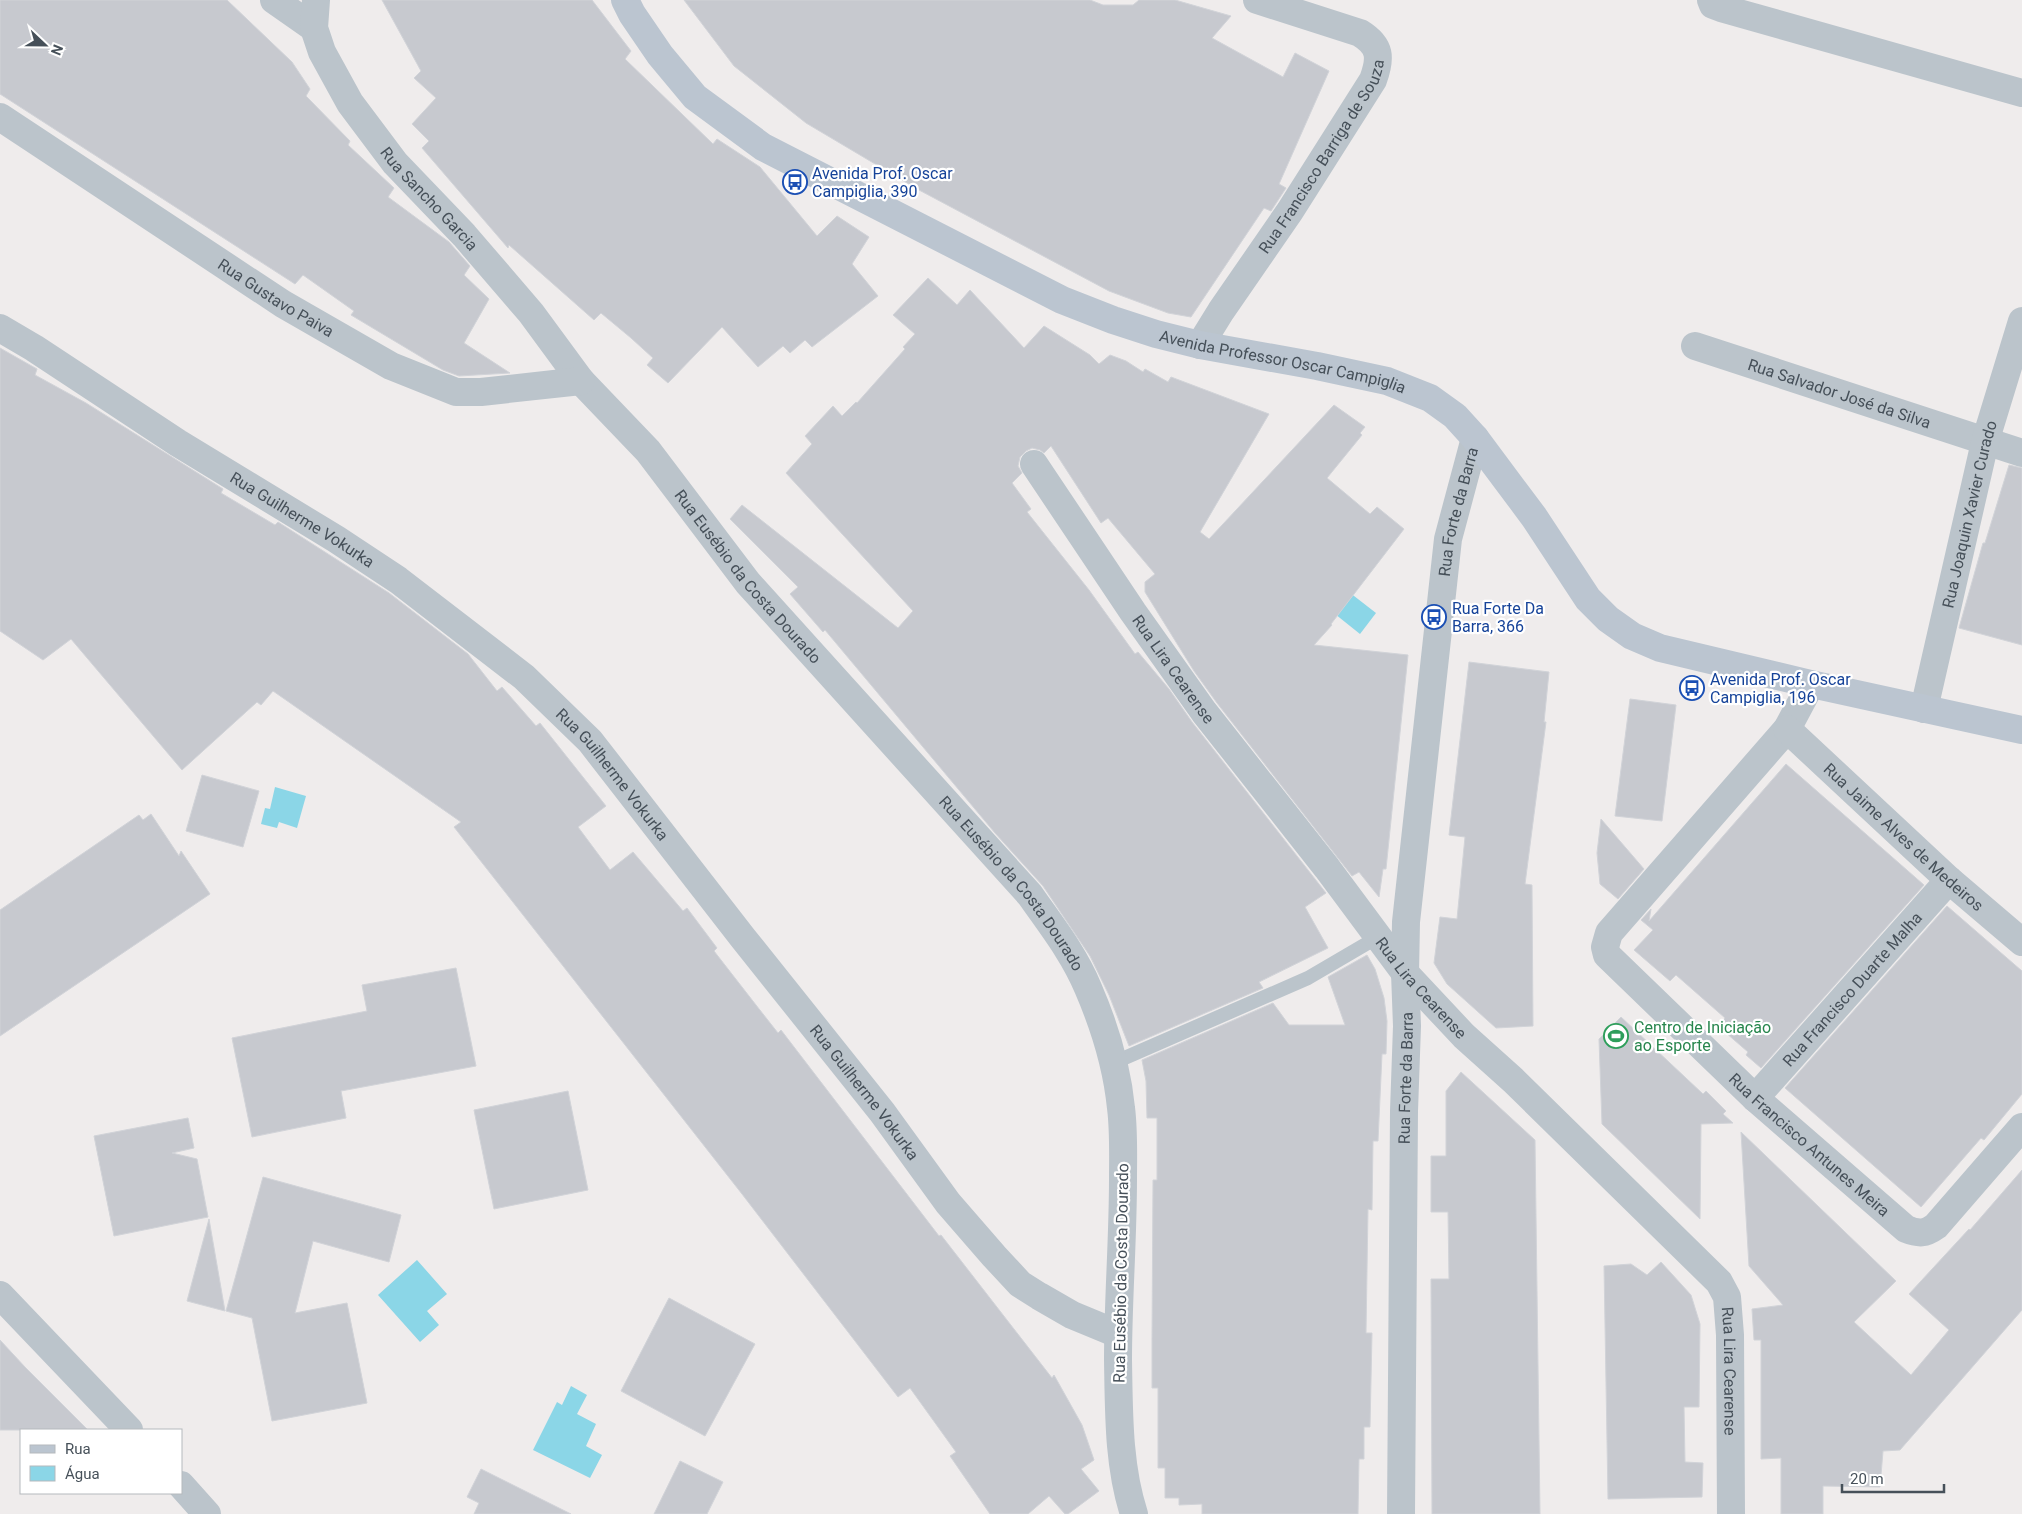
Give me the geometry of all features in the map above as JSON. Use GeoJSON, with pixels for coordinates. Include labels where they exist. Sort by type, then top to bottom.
{"type":"FeatureCollection","features":[{"type":"Feature","properties":{"kind":"street"},"geometry":{"type":"LineString","coordinates":[[274,0],[314,28]]}},
{"type":"Feature","properties":{"kind":"street","name":"Rua Sancho Garcia"},"geometry":{"type":"LineString","coordinates":[[316,0],[314,28],[322,52],[350,103],[395,163],[464,235],[531,313],[581,381]]}},
{"type":"Feature","properties":{"kind":"street","name":"Avenida Professor Oscar Campiglia"},"geometry":{"type":"LineString","coordinates":[[626,0],[632,14],[660,54],[695,97],[763,147],[1062,300],[1113,320],[1200,345],[1387,381],[1430,398],[1455,416],[1475,438],[1534,517],[1588,598],[1608,619],[1632,636],[1660,648],[1811,684],[2022,730]]}},
{"type":"Feature","properties":{"kind":"street","name":"Rua Francisco Barriga de Souza"},"geometry":{"type":"LineString","coordinates":[[1200,345],[1295,203],[1373,80],[1378,65],[1377,50],[1372,40],[1360,33],[1257,0]]}},
{"type":"Feature","properties":{"kind":"street"},"geometry":{"type":"LineString","coordinates":[[1711,0],[1714,5],[1721,8],[2022,93]]}},
{"type":"Feature","properties":{"kind":"street","name":"Rua Gustavo Paiva"},"geometry":{"type":"LineString","coordinates":[[0,117],[283,304],[391,366],[456,392],[481,392],[581,381]]}},
{"type":"Feature","properties":{"kind":"street","name":"Rua Joaquin Xavier Curado"},"geometry":{"type":"LineString","coordinates":[[1924,709],[1985,442],[2022,321]]}},
{"type":"Feature","properties":{"kind":"street","name":"Rua Guilherme Vokurka"},"geometry":{"type":"LineString","coordinates":[[0,328],[34,348],[178,443],[336,539],[382,570],[524,677],[590,741],[743,938],[882,1112],[948,1204],[994,1256],[1020,1284],[1039,1296],[1072,1315],[1118,1334]]}},
{"type":"Feature","properties":{"kind":"street","name":"Rua Salvador José da Silva"},"geometry":{"type":"LineString","coordinates":[[1695,346],[2022,453]]}},
{"type":"Feature","properties":{"kind":"street","name":"Rua Eusébio da Costa Dourado"},"geometry":{"type":"LineString","coordinates":[[581,381],[648,451],[748,583],[1030,895],[1069,951],[1088,987],[1114,1063],[1122,1109],[1123,1153],[1118,1334],[1119,1400],[1123,1464],[1134,1514]]}},
{"type":"Feature","properties":{"kind":"street","name":"Rua Forte da Barra"},"geometry":{"type":"LineString","coordinates":[[1401,1514],[1403,1141],[1407,1026],[1406,922],[1448,539],[1475,438]]}},
{"type":"Feature","properties":{"kind":"street","name":"Rua Lira Cearense"},"geometry":{"type":"LineString","coordinates":[[1034,464],[1133,612],[1204,712],[1327,868],[1405,973],[1464,1036],[1513,1080],[1719,1282],[1727,1297],[1730,1335],[1731,1514]]}},
{"type":"Feature","properties":{"kind":"street","name":"Rua Francisco Antunes Meira"},"geometry":{"type":"LineString","coordinates":[[1811,684],[1787,729],[1609,933],[1605,947],[1607,955],[1755,1098],[1906,1229],[1916,1233],[1925,1233],[1936,1226],[2022,1127]]}},
{"type":"Feature","properties":{"kind":"street","name":"Rua Jaime Alves de Medeiros"},"geometry":{"type":"LineString","coordinates":[[1787,729],[1949,880],[2022,942]]}},
{"type":"Feature","properties":{"kind":"street","name":"Rua Francisco Duarte Malha"},"geometry":{"type":"LineString","coordinates":[[1755,1098],[1949,880]]}},
{"type":"Feature","properties":{"kind":"street"},"geometry":{"type":"LineString","coordinates":[[0,1294],[128,1429]]}},
{"type":"Feature","properties":{"kind":"street"},"geometry":{"type":"LineString","coordinates":[[182,1486],[199,1511]]}},
{"type":"Feature","properties":{"kind":"lane"},"geometry":{"type":"LineString","coordinates":[[1114,1063],[1308,978],[1378,937]]}},
{"type":"Feature","properties":{"kind":"water"},"geometry":{"type":"Polygon","coordinates":[[[1336,582],[1376,613],[1360,634],[1320,602],[1336,582]]]}},
{"type":"Feature","properties":{"kind":"water"},"geometry":{"type":"Polygon","coordinates":[[[275,787],[306,796],[297,828],[279,822],[277,828],[261,824],[265,808],[270,809],[275,787]]]}},
{"type":"Feature","properties":{"kind":"water"},"geometry":{"type":"Polygon","coordinates":[[[417,1260],[447,1294],[427,1311],[439,1325],[420,1342],[378,1295],[417,1260]]]}},
{"type":"Feature","properties":{"kind":"water"},"geometry":{"type":"Polygon","coordinates":[[[571,1386],[587,1395],[577,1414],[596,1424],[586,1446],[602,1455],[590,1478],[533,1450],[557,1402],[562,1405],[571,1386]]]}},
{"type":"Feature","properties":{"kind":"building"},"geometry":{"type":"Polygon","coordinates":[[[0,0],[227,0],[292,62],[310,89],[306,96],[350,141],[348,145],[394,188],[388,197],[449,242],[470,266],[464,275],[489,299],[464,343],[510,373],[459,376],[443,370],[351,315],[354,311],[303,275],[295,284],[0,94],[0,0]]]}},
{"type":"Feature","properties":{"kind":"building"},"geometry":{"type":"Polygon","coordinates":[[[382,0],[592,0],[631,51],[625,59],[713,144],[717,139],[760,167],[817,236],[837,216],[869,237],[852,264],[878,296],[812,347],[805,340],[790,353],[783,346],[758,367],[722,327],[668,383],[647,365],[653,358],[631,338],[601,313],[594,320],[509,245],[508,248],[422,148],[429,141],[412,124],[436,98],[414,78],[421,71],[382,0]]]}},
{"type":"Feature","properties":{"kind":"building"},"geometry":{"type":"Polygon","coordinates":[[[684,0],[1090,0],[1103,5],[1133,5],[1139,0],[1175,0],[1231,16],[1212,38],[1283,77],[1295,53],[1329,71],[1279,184],[1286,188],[1271,211],[1264,208],[1191,317],[1168,313],[1109,291],[919,190],[806,123],[734,66],[684,0]]]}},
{"type":"Feature","properties":{"kind":"building"},"geometry":{"type":"Polygon","coordinates":[[[928,278],[957,305],[970,290],[1024,348],[1044,326],[1090,355],[1099,364],[1110,355],[1126,361],[1143,372],[1145,369],[1168,382],[1171,377],[1269,414],[1200,532],[1209,539],[1334,405],[1365,427],[1360,433],[1362,435],[1327,478],[1370,514],[1377,507],[1404,529],[1332,625],[1314,645],[1408,655],[1386,869],[1383,869],[1379,897],[1359,872],[1352,876],[1217,703],[1194,671],[1145,592],[1145,582],[1155,574],[1108,518],[1101,523],[1051,446],[1044,453],[1032,448],[1020,457],[1018,466],[1022,473],[1012,483],[1031,509],[1027,512],[1089,590],[1135,654],[1138,652],[1169,689],[1192,722],[1326,893],[1305,907],[1328,948],[1259,982],[1263,988],[1129,1046],[1109,995],[1090,956],[1043,886],[995,833],[825,630],[823,632],[790,594],[798,587],[730,519],[742,505],[898,628],[913,611],[786,473],[812,444],[805,436],[833,406],[842,416],[857,403],[905,349],[903,347],[915,334],[893,315],[928,278]]]}},
{"type":"Feature","properties":{"kind":"building"},"geometry":{"type":"Polygon","coordinates":[[[0,348],[37,369],[35,375],[86,403],[223,489],[221,493],[275,525],[278,522],[389,593],[468,654],[497,691],[502,687],[536,726],[540,723],[606,806],[578,827],[610,870],[633,852],[683,911],[687,908],[717,948],[714,951],[778,1033],[781,1030],[939,1236],[941,1235],[1052,1378],[1054,1375],[1082,1425],[1094,1460],[1081,1469],[1099,1491],[1068,1514],[1065,1514],[1049,1496],[1028,1514],[990,1514],[950,1456],[956,1452],[910,1388],[898,1397],[742,1194],[454,827],[461,822],[273,691],[261,705],[257,702],[182,770],[71,639],[43,660],[0,631],[0,348]]]}},
{"type":"Feature","properties":{"kind":"building"},"geometry":{"type":"Polygon","coordinates":[[[2009,465],[2022,468],[2022,645],[1959,628],[1983,543],[1985,543],[2009,465]]]}},
{"type":"Feature","properties":{"kind":"building"},"geometry":{"type":"Polygon","coordinates":[[[1469,662],[1549,672],[1544,722],[1546,722],[1525,884],[1532,885],[1533,1026],[1496,1028],[1447,984],[1434,963],[1440,917],[1457,919],[1465,837],[1449,835],[1469,662]]]}},
{"type":"Feature","properties":{"kind":"building"},"geometry":{"type":"Polygon","coordinates":[[[1630,699],[1676,705],[1662,821],[1615,816],[1630,699]]]}},
{"type":"Feature","properties":{"kind":"building"},"geometry":{"type":"Polygon","coordinates":[[[1786,764],[1924,885],[1761,1068],[1746,1055],[1748,1052],[1718,1026],[1725,1018],[1676,975],[1670,981],[1634,950],[1653,930],[1641,920],[1651,909],[1649,921],[1786,764]]]}},
{"type":"Feature","properties":{"kind":"building"},"geometry":{"type":"Polygon","coordinates":[[[202,775],[259,791],[243,847],[186,831],[202,775]]]}},
{"type":"Feature","properties":{"kind":"building"},"geometry":{"type":"Polygon","coordinates":[[[151,814],[179,856],[181,851],[210,894],[0,1036],[0,910],[139,815],[143,820],[151,814]]]}},
{"type":"Feature","properties":{"kind":"building"},"geometry":{"type":"Polygon","coordinates":[[[1601,819],[1644,869],[1618,899],[1600,884],[1597,853],[1601,819]]]}},
{"type":"Feature","properties":{"kind":"building"},"geometry":{"type":"Polygon","coordinates":[[[1947,906],[2022,971],[2022,1094],[1984,1140],[1981,1138],[1921,1207],[1785,1088],[1947,906]]]}},
{"type":"Feature","properties":{"kind":"building"},"geometry":{"type":"Polygon","coordinates":[[[1367,955],[1375,969],[1384,998],[1387,1021],[1386,1054],[1382,1054],[1378,1141],[1373,1141],[1372,1210],[1368,1209],[1366,1333],[1372,1333],[1370,1427],[1364,1427],[1364,1459],[1359,1459],[1358,1514],[1202,1514],[1202,1504],[1179,1505],[1179,1498],[1165,1498],[1165,1468],[1158,1468],[1158,1388],[1152,1388],[1153,1180],[1157,1180],[1157,1118],[1147,1118],[1146,1081],[1142,1060],[1273,1003],[1289,1025],[1345,1025],[1328,977],[1367,955]]]}},
{"type":"Feature","properties":{"kind":"building"},"geometry":{"type":"Polygon","coordinates":[[[456,968],[476,1066],[341,1091],[346,1118],[252,1137],[232,1038],[367,1011],[362,985],[456,968]]]}},
{"type":"Feature","properties":{"kind":"building"},"geometry":{"type":"Polygon","coordinates":[[[1621,1017],[1703,1094],[1706,1091],[1726,1111],[1723,1114],[1733,1123],[1701,1124],[1700,1219],[1602,1124],[1599,1039],[1621,1017]]]}},
{"type":"Feature","properties":{"kind":"building"},"geometry":{"type":"Polygon","coordinates":[[[1461,1072],[1535,1140],[1540,1514],[1432,1514],[1431,1279],[1449,1279],[1448,1212],[1431,1212],[1431,1156],[1446,1156],[1446,1091],[1461,1072]]]}},
{"type":"Feature","properties":{"kind":"building"},"geometry":{"type":"Polygon","coordinates":[[[568,1091],[588,1190],[494,1209],[474,1110],[568,1091]]]}},
{"type":"Feature","properties":{"kind":"building"},"geometry":{"type":"Polygon","coordinates":[[[188,1118],[194,1148],[172,1153],[197,1159],[208,1217],[114,1236],[94,1136],[188,1118]]]}},
{"type":"Feature","properties":{"kind":"building"},"geometry":{"type":"Polygon","coordinates":[[[1741,1132],[1896,1281],[1854,1322],[1911,1375],[1949,1330],[1909,1294],[1970,1230],[2022,1170],[2022,1310],[1900,1450],[1883,1451],[1880,1487],[1823,1486],[1823,1514],[1781,1514],[1781,1458],[1761,1459],[1761,1340],[1754,1340],[1752,1309],[1783,1305],[1749,1266],[1741,1132]]]}},
{"type":"Feature","properties":{"kind":"building"},"geometry":{"type":"Polygon","coordinates":[[[263,1177],[401,1215],[389,1262],[313,1241],[295,1313],[347,1303],[367,1403],[272,1421],[252,1318],[226,1311],[263,1177]]]}},
{"type":"Feature","properties":{"kind":"building"},"geometry":{"type":"Polygon","coordinates":[[[209,1219],[225,1311],[187,1301],[209,1219]]]}},
{"type":"Feature","properties":{"kind":"building"},"geometry":{"type":"Polygon","coordinates":[[[1661,1262],[1691,1295],[1700,1324],[1699,1407],[1684,1407],[1685,1462],[1703,1463],[1702,1497],[1608,1499],[1604,1266],[1631,1264],[1647,1275],[1661,1262]]]}},
{"type":"Feature","properties":{"kind":"building"},"geometry":{"type":"Polygon","coordinates":[[[669,1298],[755,1344],[705,1436],[621,1391],[669,1298]]]}},
{"type":"Feature","properties":{"kind":"building"},"geometry":{"type":"Polygon","coordinates":[[[0,1340],[87,1429],[0,1430],[0,1340]]]}},
{"type":"Feature","properties":{"kind":"building"},"geometry":{"type":"Polygon","coordinates":[[[680,1461],[723,1482],[707,1514],[654,1514],[680,1461]]]}},
{"type":"Feature","properties":{"kind":"building"},"geometry":{"type":"Polygon","coordinates":[[[481,1469],[571,1514],[474,1514],[479,1503],[467,1497],[481,1469]]]}},
{"type":"Feature","properties":{"kind":"place","name":"Avenida Prof. Oscar Campiglia, 390"},"geometry":{"type":"Point","coordinates":[795,182]}},
{"type":"Feature","properties":{"kind":"place","name":"Rua Forte Da Barra, 366"},"geometry":{"type":"Point","coordinates":[1434,617]}},
{"type":"Feature","properties":{"kind":"place","name":"Avenida Prof. Oscar Campiglia, 196"},"geometry":{"type":"Point","coordinates":[1692,688]}},
{"type":"Feature","properties":{"kind":"place","name":"Centro de Iniciação ao Esporte"},"geometry":{"type":"Point","coordinates":[1616,1036]}}]}
